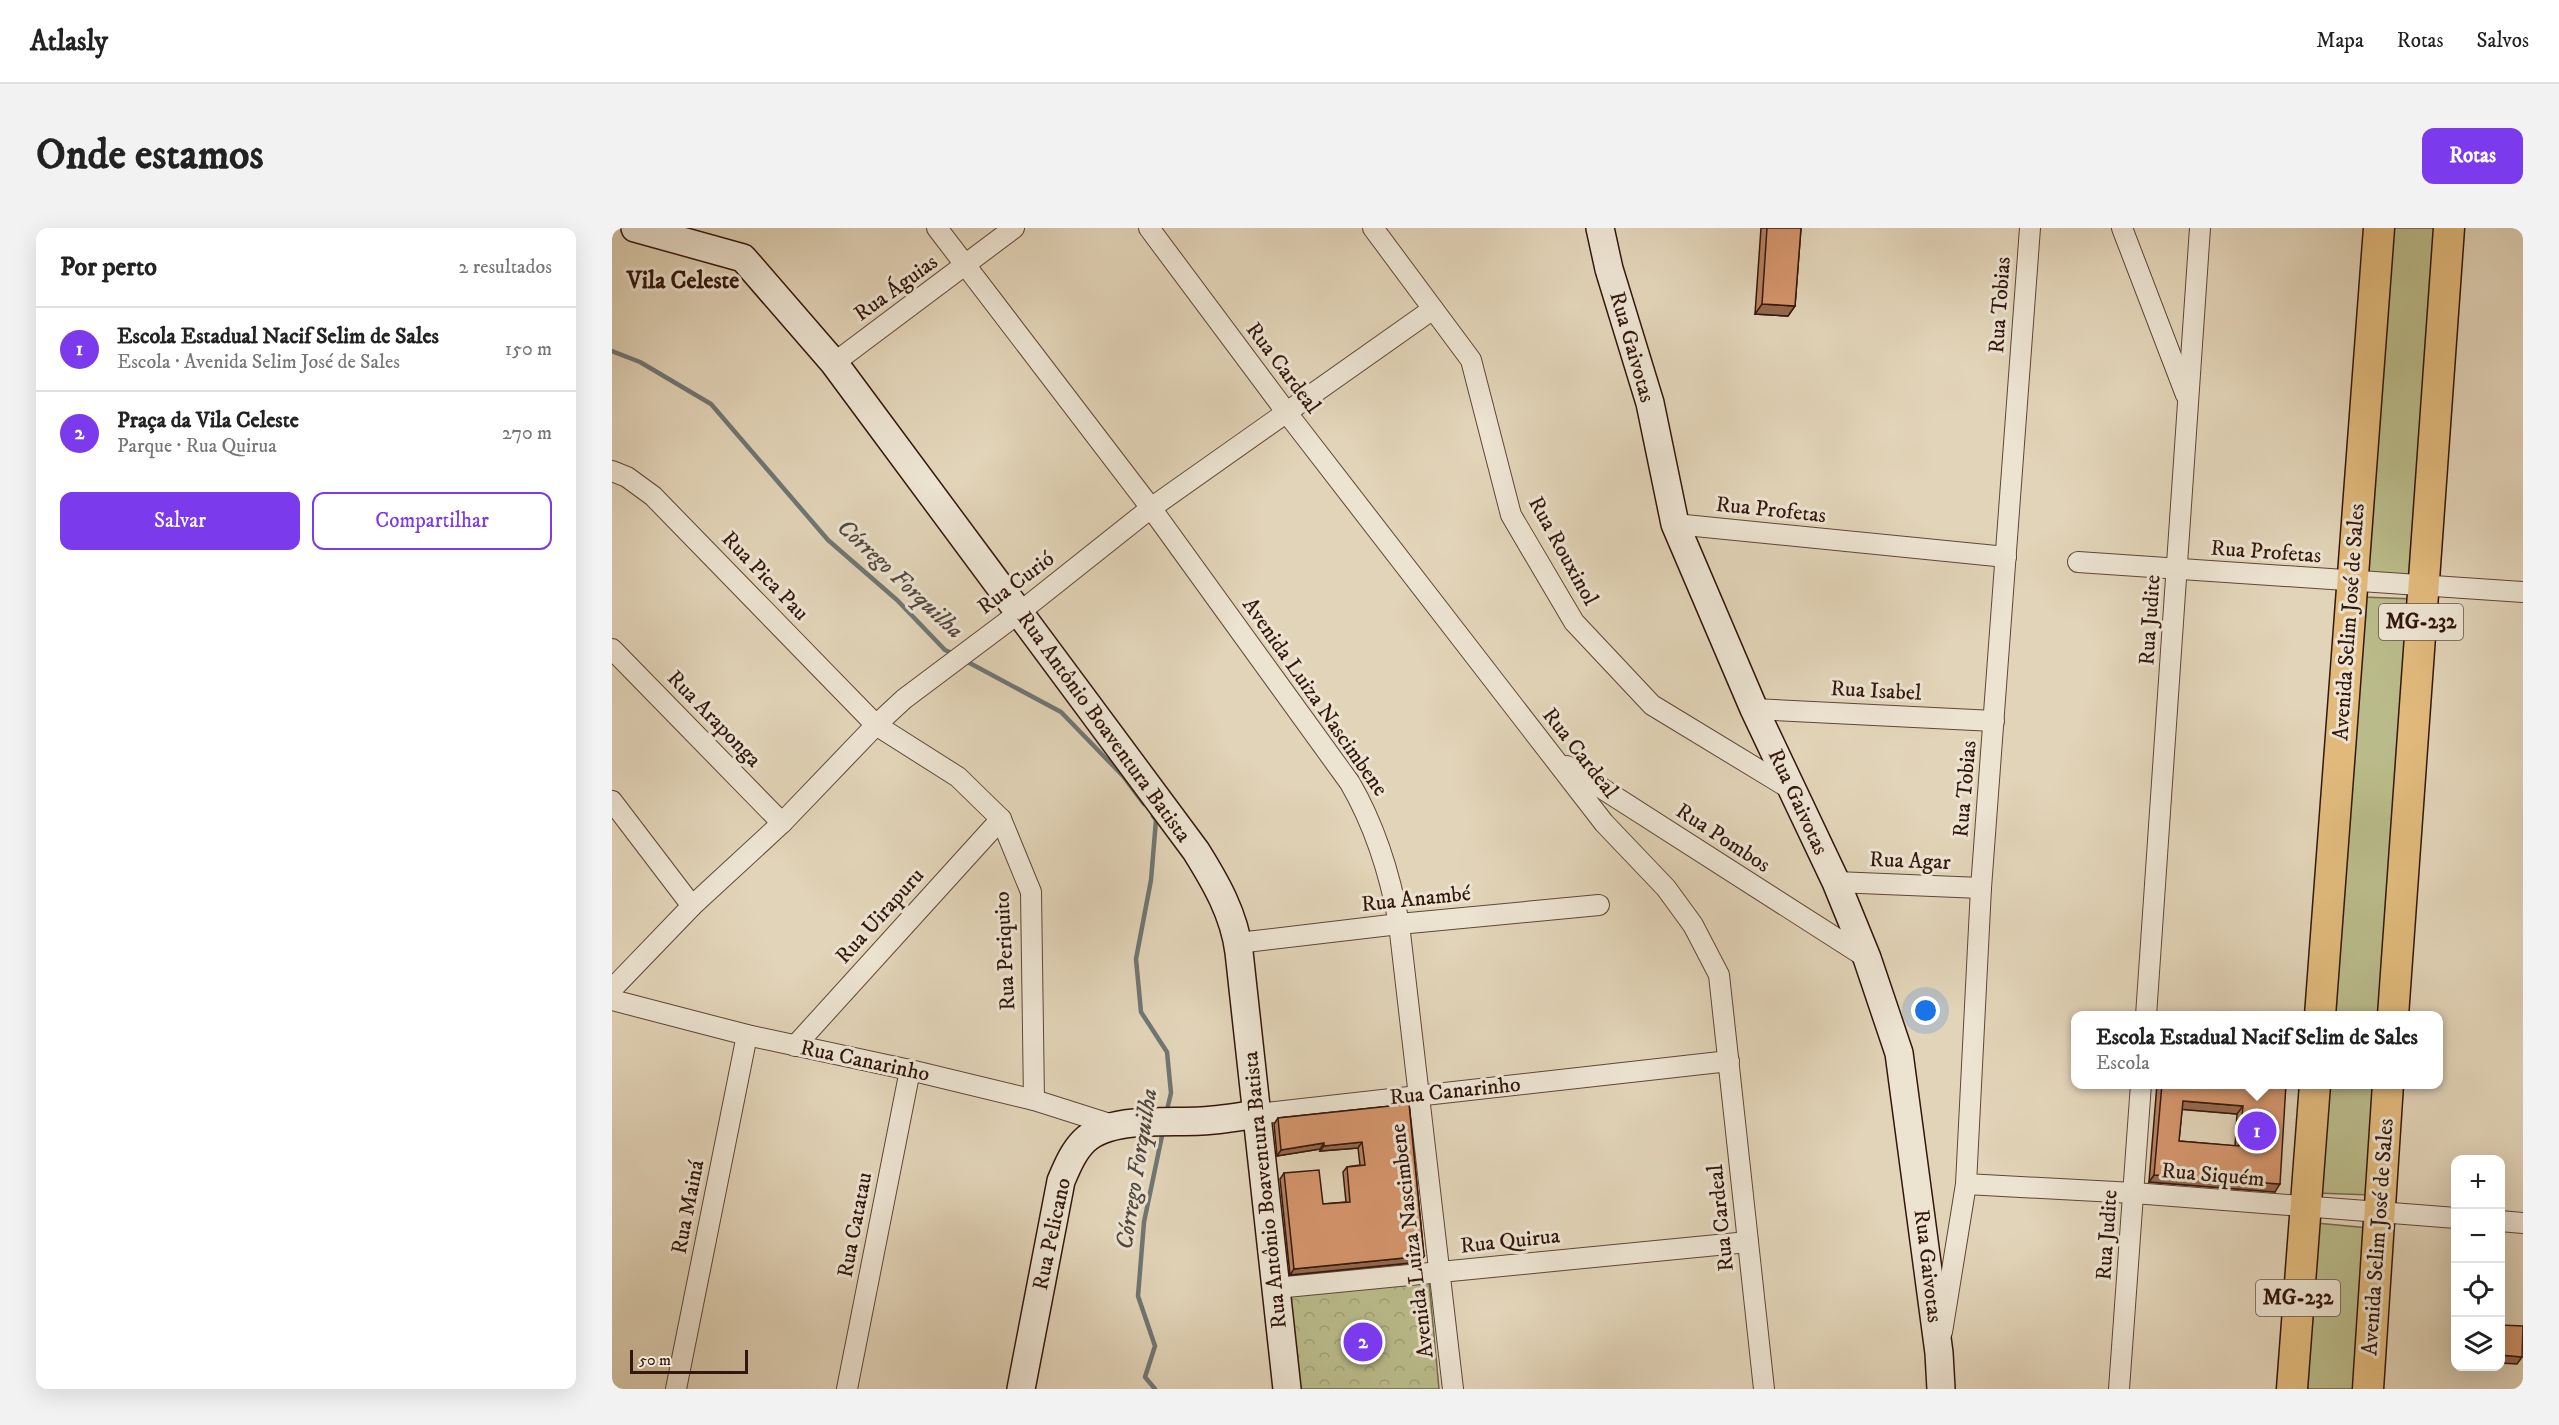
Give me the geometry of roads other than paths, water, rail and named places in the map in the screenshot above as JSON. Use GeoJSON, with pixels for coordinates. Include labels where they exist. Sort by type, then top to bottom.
{"type":"FeatureCollection","features":[{"type":"Feature","properties":{"kind":"main road","name":"Avenida Selim José de Sales"},"geometry":{"type":"LineString","coordinates":[[2320,1011],[2379,228]]}},
{"type":"Feature","properties":{"kind":"main road","name":"MG-232"},"geometry":{"type":"LineString","coordinates":[[2393,1011],[2449,228]]}},
{"type":"Feature","properties":{"kind":"main road","name":"MG-232"},"geometry":{"type":"LineString","coordinates":[[2292,1389],[2315,1089]]}},
{"type":"Feature","properties":{"kind":"main road","name":"Avenida Selim José de Sales"},"geometry":{"type":"LineString","coordinates":[[2367,1389],[2388,1089]]}},
{"type":"Feature","properties":{"kind":"street","name":"Rua Antônio Boaventura Batista"},"geometry":{"type":"LineString","coordinates":[[635,228],[743,258],[834,363],[1196,851],[1225,902],[1238,943],[1287,1389]]}},
{"type":"Feature","properties":{"kind":"street","name":"Avenida Luiza Nascimbene"},"geometry":{"type":"LineString","coordinates":[[937,228],[1151,508],[1350,783],[1371,822],[1382,851],[1399,924],[1454,1389]]}},
{"type":"Feature","properties":{"kind":"street","name":"Rua Águias"},"geometry":{"type":"LineString","coordinates":[[834,363],[966,267],[1014,228]]}},
{"type":"Feature","properties":{"kind":"street","name":"Rua Cardeal"},"geometry":{"type":"LineString","coordinates":[[1149,228],[1287,413],[1604,823],[1666,888],[1693,925],[1719,975],[1764,1389]]}},
{"type":"Feature","properties":{"kind":"street","name":"Rua Rouxinol"},"geometry":{"type":"LineString","coordinates":[[1373,228],[1471,360],[1511,515],[1574,622],[1652,705],[1792,790]]}},
{"type":"Feature","properties":{"kind":"street","name":"Rua Gaivotas"},"geometry":{"type":"LineString","coordinates":[[1600,228],[1609,268],[1650,403],[1675,524],[1754,709],[1836,882],[1867,958],[1899,1053],[1939,1353],[1941,1389]]}},
{"type":"Feature","properties":{"kind":"street","name":"Rua Tobias"},"geometry":{"type":"LineString","coordinates":[[1939,1353],[1966,1184],[1981,888],[2030,228]]}},
{"type":"Feature","properties":{"kind":"street"},"geometry":{"type":"LineString","coordinates":[[2122,228],[2188,400]]}},
{"type":"Feature","properties":{"kind":"street","name":"Rua Judite"},"geometry":{"type":"LineString","coordinates":[[2146,1011],[2200,228]]}},
{"type":"Feature","properties":{"kind":"street","name":"Rua Curió"},"geometry":{"type":"LineString","coordinates":[[612,989],[692,906],[782,823],[904,699],[990,632],[1020,612],[1151,508],[1433,309]]}},
{"type":"Feature","properties":{"kind":"street","name":"Rua Pica Pau"},"geometry":{"type":"LineString","coordinates":[[612,471],[627,477],[653,496],[876,725]]}},
{"type":"Feature","properties":{"kind":"street","name":"Rua Profetas"},"geometry":{"type":"LineString","coordinates":[[1675,524],[2006,557]]}},
{"type":"Feature","properties":{"kind":"street","name":"Rua Profetas"},"geometry":{"type":"LineString","coordinates":[[2078,562],[2523,592]]}},
{"type":"Feature","properties":{"kind":"street","name":"Rua Araponga"},"geometry":{"type":"LineString","coordinates":[[612,649],[782,823]]}},
{"type":"Feature","properties":{"kind":"street","name":"Rua Isabel"},"geometry":{"type":"LineString","coordinates":[[1754,709],[1994,721]]}},
{"type":"Feature","properties":{"kind":"street","name":"Rua Periquito"},"geometry":{"type":"LineString","coordinates":[[876,725],[958,777],[1001,819],[1030,892],[1034,1100]]}},
{"type":"Feature","properties":{"kind":"street","name":"Rua Pombos"},"geometry":{"type":"LineString","coordinates":[[1553,757],[1867,958]]}},
{"type":"Feature","properties":{"kind":"street"},"geometry":{"type":"LineString","coordinates":[[612,801],[692,906]]}},
{"type":"Feature","properties":{"kind":"street","name":"Rua Uirapuru"},"geometry":{"type":"LineString","coordinates":[[795,1046],[1001,819]]}},
{"type":"Feature","properties":{"kind":"street","name":"Rua Agar"},"geometry":{"type":"LineString","coordinates":[[1836,882],[1981,888]]}},
{"type":"Feature","properties":{"kind":"street","name":"Rua Anambé"},"geometry":{"type":"LineString","coordinates":[[1238,943],[1399,924],[1599,905]]}},
{"type":"Feature","properties":{"kind":"street","name":"Rua Canarinho"},"geometry":{"type":"LineString","coordinates":[[612,1000],[747,1035],[910,1070],[1034,1100],[1127,1125],[1220,1120],[1420,1095],[1729,1061]]}},
{"type":"Feature","properties":{"kind":"street","name":"Rua Mainá"},"geometry":{"type":"LineString","coordinates":[[676,1389],[747,1035]]}},
{"type":"Feature","properties":{"kind":"street","name":"Rua Catatau"},"geometry":{"type":"LineString","coordinates":[[847,1389],[910,1070]]}},
{"type":"Feature","properties":{"kind":"street","name":"Rua Judite"},"geometry":{"type":"LineString","coordinates":[[2120,1389],[2141,1089]]}},
{"type":"Feature","properties":{"kind":"street","name":"Rua Pelicano"},"geometry":{"type":"LineString","coordinates":[[1021,1389],[1061,1181],[1075,1152],[1085,1140],[1099,1131],[1127,1125]]}},
{"type":"Feature","properties":{"kind":"street","name":"Rua Siquém"},"geometry":{"type":"LineString","coordinates":[[1966,1184],[2134,1192],[2379,1214],[2451,1218]]}},
{"type":"Feature","properties":{"kind":"street"},"geometry":{"type":"LineString","coordinates":[[2505,1221],[2523,1223]]}},
{"type":"Feature","properties":{"kind":"street","name":"Rua Quirua"},"geometry":{"type":"LineString","coordinates":[[1276,1288],[1748,1242]]}},
{"type":"Feature","properties":{"kind":"waterway","name":"Córrego Forquilha"},"geometry":{"type":"LineString","coordinates":[[612,351],[640,362],[711,404],[828,540],[897,600],[945,650],[954,654]]}},
{"type":"Feature","properties":{"kind":"waterway","name":"Córrego Forquilha"},"geometry":{"type":"LineString","coordinates":[[964,660],[1061,712],[1123,776],[1144,804]]}},
{"type":"Feature","properties":{"kind":"waterway","name":"Córrego Forquilha"},"geometry":{"type":"LineString","coordinates":[[1153,816],[1156,820],[1151,880],[1136,959],[1141,1012],[1167,1052],[1171,1093],[1166,1114]]}},
{"type":"Feature","properties":{"kind":"waterway","name":"Córrego Forquilha"},"geometry":{"type":"LineString","coordinates":[[1155,1389],[1145,1377],[1155,1346],[1138,1296],[1144,1222],[1163,1131]]}},
{"type":"Feature","properties":{"kind":"place","name":"Escola Estadual Nacif Selim de Sales"},"geometry":{"type":"Point","coordinates":[2257,1131]}},
{"type":"Feature","properties":{"kind":"place","name":"Praça da Vila Celeste"},"geometry":{"type":"Point","coordinates":[1363,1342]}},
{"type":"Feature","properties":{"kind":"district","name":"Vila Celeste"},"geometry":{"type":"Point","coordinates":[683,281]}}]}
